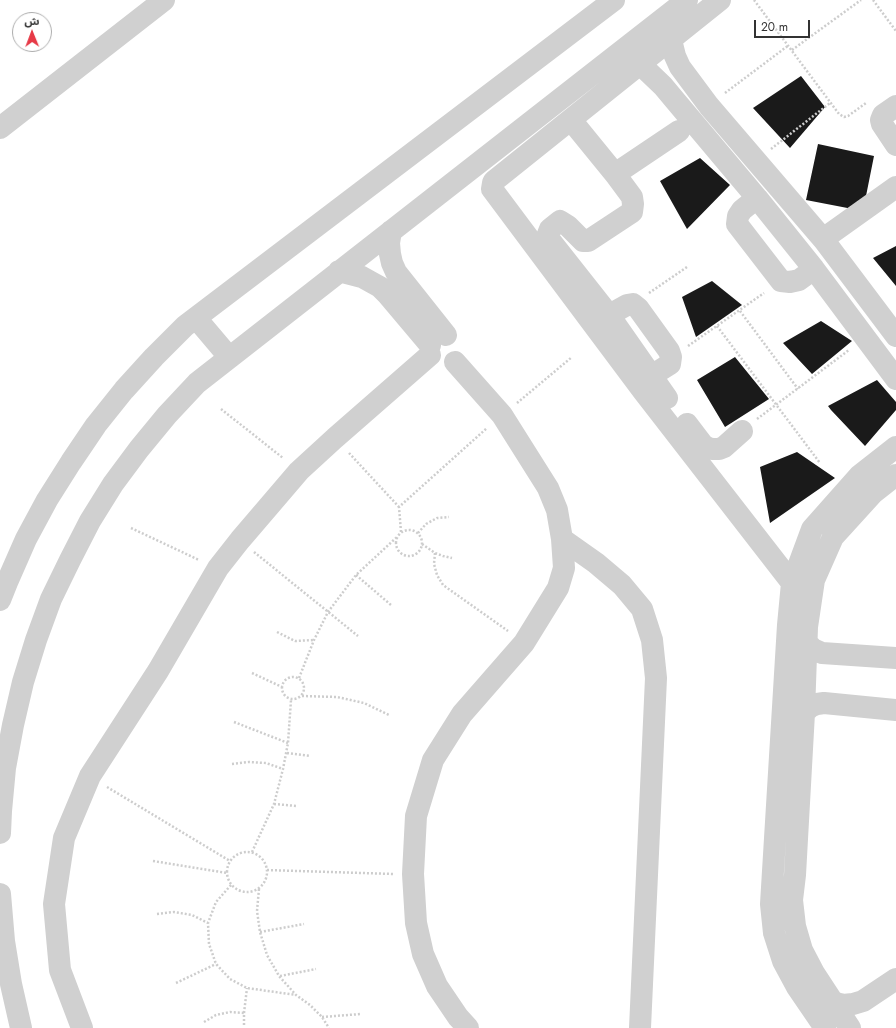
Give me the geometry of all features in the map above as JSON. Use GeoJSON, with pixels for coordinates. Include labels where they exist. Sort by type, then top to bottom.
{"type":"FeatureCollection","features":[{"type":"Feature","properties":{"kind":"street"},"geometry":{"type":"LineString","coordinates":[[0,128],[164,0]]}},
{"type":"Feature","properties":{"kind":"street"},"geometry":{"type":"LineString","coordinates":[[0,600],[26,539],[47,500],[71,462],[96,425],[124,390],[185,326],[614,0]]}},
{"type":"Feature","properties":{"kind":"street"},"geometry":{"type":"LineString","coordinates":[[0,834],[5,768],[23,682],[36,640],[49,606],[90,521],[139,448],[197,383],[687,0]]}},
{"type":"Feature","properties":{"kind":"street"},"geometry":{"type":"LineString","coordinates":[[720,0],[494,181],[492,189],[643,391],[792,583]]}},
{"type":"Feature","properties":{"kind":"street"},"geometry":{"type":"LineString","coordinates":[[671,40],[675,56],[680,67],[709,106],[823,239],[896,336]]}},
{"type":"Feature","properties":{"kind":"street"},"geometry":{"type":"LineString","coordinates":[[640,64],[663,86],[757,198],[814,269],[896,379]]}},
{"type":"Feature","properties":{"kind":"street"},"geometry":{"type":"LineString","coordinates":[[896,106],[882,115],[881,120],[882,124],[896,145]]}},
{"type":"Feature","properties":{"kind":"street"},"geometry":{"type":"LineString","coordinates":[[571,120],[616,174],[632,197],[634,204],[632,212],[588,241],[583,241],[568,226],[560,222],[550,229],[548,234],[549,239],[609,315],[651,376],[704,445],[708,448],[719,449],[724,447],[742,431]]}},
{"type":"Feature","properties":{"kind":"street"},"geometry":{"type":"LineString","coordinates":[[616,174],[679,131]]}},
{"type":"Feature","properties":{"kind":"street"},"geometry":{"type":"LineString","coordinates":[[823,239],[896,188]]}},
{"type":"Feature","properties":{"kind":"street"},"geometry":{"type":"LineString","coordinates":[[757,198],[742,210],[738,216],[738,224],[781,282],[799,280],[814,269]]}},
{"type":"Feature","properties":{"kind":"street"},"geometry":{"type":"LineString","coordinates":[[391,231],[389,243],[392,263],[435,345],[432,360],[443,366],[455,362],[502,415],[548,488],[557,510],[562,539],[564,568],[558,588],[524,643],[462,714],[433,760],[416,816],[413,874],[416,924],[423,954],[437,986],[458,1017],[468,1028]]}},
{"type":"Feature","properties":{"kind":"street"},"geometry":{"type":"LineString","coordinates":[[339,271],[362,277],[380,287],[435,345]]}},
{"type":"Feature","properties":{"kind":"street"},"geometry":{"type":"LineString","coordinates":[[609,315],[627,304],[633,304],[638,308],[669,351],[670,364],[651,376]]}},
{"type":"Feature","properties":{"kind":"street"},"geometry":{"type":"LineString","coordinates":[[196,318],[229,357]]}},
{"type":"Feature","properties":{"kind":"street"},"geometry":{"type":"LineString","coordinates":[[82,1028],[60,970],[54,904],[64,838],[90,776],[158,671],[218,568],[240,540],[299,471],[435,345]]}},
{"type":"Feature","properties":{"kind":"street"},"geometry":{"type":"LineString","coordinates":[[825,1028],[797,986],[783,961],[774,933],[771,904],[788,625],[792,583],[812,529],[859,476],[896,447]]}},
{"type":"Feature","properties":{"kind":"street"},"geometry":{"type":"LineString","coordinates":[[850,1028],[814,973],[802,950],[795,926],[792,900],[804,713],[807,627],[814,580],[833,537],[873,493],[896,475]]}},
{"type":"Feature","properties":{"kind":"street"},"geometry":{"type":"LineString","coordinates":[[562,539],[596,563],[622,585],[642,609],[652,640],[656,678],[640,1028]]}},
{"type":"Feature","properties":{"kind":"street"},"geometry":{"type":"LineString","coordinates":[[807,643],[813,649],[822,653],[896,658]]}},
{"type":"Feature","properties":{"kind":"street"},"geometry":{"type":"LineString","coordinates":[[804,713],[810,707],[816,704],[824,703],[896,710]]}},
{"type":"Feature","properties":{"kind":"street"},"geometry":{"type":"LineString","coordinates":[[0,894],[5,948],[21,1028]]}},
{"type":"Feature","properties":{"kind":"street"},"geometry":{"type":"LineString","coordinates":[[833,1002],[843,1005],[853,1004],[863,1000],[896,979]]}},
{"type":"Feature","properties":{"kind":"path"},"geometry":{"type":"LineString","coordinates":[[754,0],[839,114],[844,117],[848,116],[871,100]]}},
{"type":"Feature","properties":{"kind":"path"},"geometry":{"type":"LineString","coordinates":[[792,50],[861,0]]}},
{"type":"Feature","properties":{"kind":"path"},"geometry":{"type":"LineString","coordinates":[[873,0],[896,31]]}},
{"type":"Feature","properties":{"kind":"path"},"geometry":{"type":"LineString","coordinates":[[709,106],[789,45]]}},
{"type":"Feature","properties":{"kind":"path"},"geometry":{"type":"LineString","coordinates":[[755,160],[830,103]]}},
{"type":"Feature","properties":{"kind":"path"},"geometry":{"type":"LineString","coordinates":[[633,304],[687,267]]}},
{"type":"Feature","properties":{"kind":"path"},"geometry":{"type":"LineString","coordinates":[[670,357],[781,282]]}},
{"type":"Feature","properties":{"kind":"path"},"geometry":{"type":"LineString","coordinates":[[740,311],[798,389]]}},
{"type":"Feature","properties":{"kind":"path"},"geometry":{"type":"LineString","coordinates":[[717,326],[820,464]]}},
{"type":"Feature","properties":{"kind":"path"},"geometry":{"type":"LineString","coordinates":[[742,431],[865,337]]}},
{"type":"Feature","properties":{"kind":"path"},"geometry":{"type":"LineString","coordinates":[[399,507],[502,415],[572,357]]}},
{"type":"Feature","properties":{"kind":"path"},"geometry":{"type":"LineString","coordinates":[[221,409],[299,471]]}},
{"type":"Feature","properties":{"kind":"path"},"geometry":{"type":"LineString","coordinates":[[335,438],[399,507],[401,532]]}},
{"type":"Feature","properties":{"kind":"path"},"geometry":{"type":"LineString","coordinates":[[418,533],[426,524],[437,518],[449,517]]}},
{"type":"Feature","properties":{"kind":"path"},"geometry":{"type":"LineString","coordinates":[[131,528],[218,568]]}},
{"type":"Feature","properties":{"kind":"path"},"geometry":{"type":"LineString","coordinates":[[299,678],[314,640],[328,612],[356,575],[401,532],[406,530],[412,530],[418,533],[422,544],[420,550],[416,555],[410,557],[399,554],[396,549],[395,542],[397,537]]}},
{"type":"Feature","properties":{"kind":"path"},"geometry":{"type":"LineString","coordinates":[[240,540],[358,636]]}},
{"type":"Feature","properties":{"kind":"path"},"geometry":{"type":"LineString","coordinates":[[422,544],[435,553],[452,558]]}},
{"type":"Feature","properties":{"kind":"path"},"geometry":{"type":"LineString","coordinates":[[435,553],[434,564],[437,575],[443,585],[524,643]]}},
{"type":"Feature","properties":{"kind":"path"},"geometry":{"type":"LineString","coordinates":[[356,575],[391,605]]}},
{"type":"Feature","properties":{"kind":"path"},"geometry":{"type":"LineString","coordinates":[[277,632],[295,641],[314,640]]}},
{"type":"Feature","properties":{"kind":"path"},"geometry":{"type":"LineString","coordinates":[[252,673],[282,687]]}},
{"type":"Feature","properties":{"kind":"path"},"geometry":{"type":"LineString","coordinates":[[302,696],[305,688],[302,680],[294,677],[286,679],[282,687],[283,692],[286,697],[291,700],[295,700],[302,696],[337,697],[364,703],[389,715]]}},
{"type":"Feature","properties":{"kind":"path"},"geometry":{"type":"LineString","coordinates":[[252,852],[274,804],[283,769],[287,753],[291,700]]}},
{"type":"Feature","properties":{"kind":"path"},"geometry":{"type":"LineString","coordinates":[[234,722],[288,743]]}},
{"type":"Feature","properties":{"kind":"path"},"geometry":{"type":"LineString","coordinates":[[287,753],[310,756]]}},
{"type":"Feature","properties":{"kind":"path"},"geometry":{"type":"LineString","coordinates":[[232,764],[249,762],[266,764],[283,769]]}},
{"type":"Feature","properties":{"kind":"path"},"geometry":{"type":"LineString","coordinates":[[90,776],[230,861]]}},
{"type":"Feature","properties":{"kind":"path"},"geometry":{"type":"LineString","coordinates":[[274,804],[297,806]]}},
{"type":"Feature","properties":{"kind":"path"},"geometry":{"type":"LineString","coordinates":[[252,852],[259,856],[266,864],[267,877],[264,884],[254,892],[248,893],[236,890],[228,880],[227,866],[235,856],[240,853],[252,852]]}},
{"type":"Feature","properties":{"kind":"path"},"geometry":{"type":"LineString","coordinates":[[153,861],[227,873]]}},
{"type":"Feature","properties":{"kind":"path"},"geometry":{"type":"LineString","coordinates":[[267,870],[413,874]]}},
{"type":"Feature","properties":{"kind":"path"},"geometry":{"type":"LineString","coordinates":[[231,885],[216,902],[208,923],[209,944],[216,964],[230,979],[247,988],[296,995]]}},
{"type":"Feature","properties":{"kind":"path"},"geometry":{"type":"LineString","coordinates":[[259,889],[257,911],[260,932],[267,955],[279,976],[296,995],[310,1005],[322,1017],[329,1028]]}},
{"type":"Feature","properties":{"kind":"path"},"geometry":{"type":"LineString","coordinates":[[157,914],[174,912],[192,915],[208,923]]}},
{"type":"Feature","properties":{"kind":"path"},"geometry":{"type":"LineString","coordinates":[[260,932],[304,924]]}},
{"type":"Feature","properties":{"kind":"path"},"geometry":{"type":"LineString","coordinates":[[176,983],[216,964]]}},
{"type":"Feature","properties":{"kind":"path"},"geometry":{"type":"LineString","coordinates":[[279,976],[316,969]]}},
{"type":"Feature","properties":{"kind":"path"},"geometry":{"type":"LineString","coordinates":[[244,1025],[247,988]]}},
{"type":"Feature","properties":{"kind":"path"},"geometry":{"type":"LineString","coordinates":[[204,1022],[216,1015],[230,1012],[244,1014]]}},
{"type":"Feature","properties":{"kind":"path"},"geometry":{"type":"LineString","coordinates":[[322,1017],[361,1014]]}},
{"type":"Feature","properties":{"kind":"building"},"geometry":{"type":"Polygon","coordinates":[[[801,76],[825,107],[790,148],[753,108],[801,76]]]}},
{"type":"Feature","properties":{"kind":"building"},"geometry":{"type":"Polygon","coordinates":[[[818,144],[874,156],[863,211],[806,200],[818,144]]]}},
{"type":"Feature","properties":{"kind":"building"},"geometry":{"type":"Polygon","coordinates":[[[700,158],[730,185],[687,229],[660,181],[700,158]]]}},
{"type":"Feature","properties":{"kind":"building"},"geometry":{"type":"Polygon","coordinates":[[[896,246],[896,286],[873,258],[896,246]]]}},
{"type":"Feature","properties":{"kind":"building"},"geometry":{"type":"Polygon","coordinates":[[[712,281],[742,305],[696,337],[682,297],[712,281]]]}},
{"type":"Feature","properties":{"kind":"building"},"geometry":{"type":"Polygon","coordinates":[[[821,321],[852,341],[812,374],[783,343],[821,321]]]}},
{"type":"Feature","properties":{"kind":"building"},"geometry":{"type":"Polygon","coordinates":[[[735,357],[769,399],[725,427],[697,380],[735,357]]]}},
{"type":"Feature","properties":{"kind":"building"},"geometry":{"type":"Polygon","coordinates":[[[877,380],[896,402],[896,410],[865,446],[828,406],[877,380]]]}},
{"type":"Feature","properties":{"kind":"building"},"geometry":{"type":"Polygon","coordinates":[[[797,452],[835,478],[770,523],[760,467],[797,452]]]}}]}
